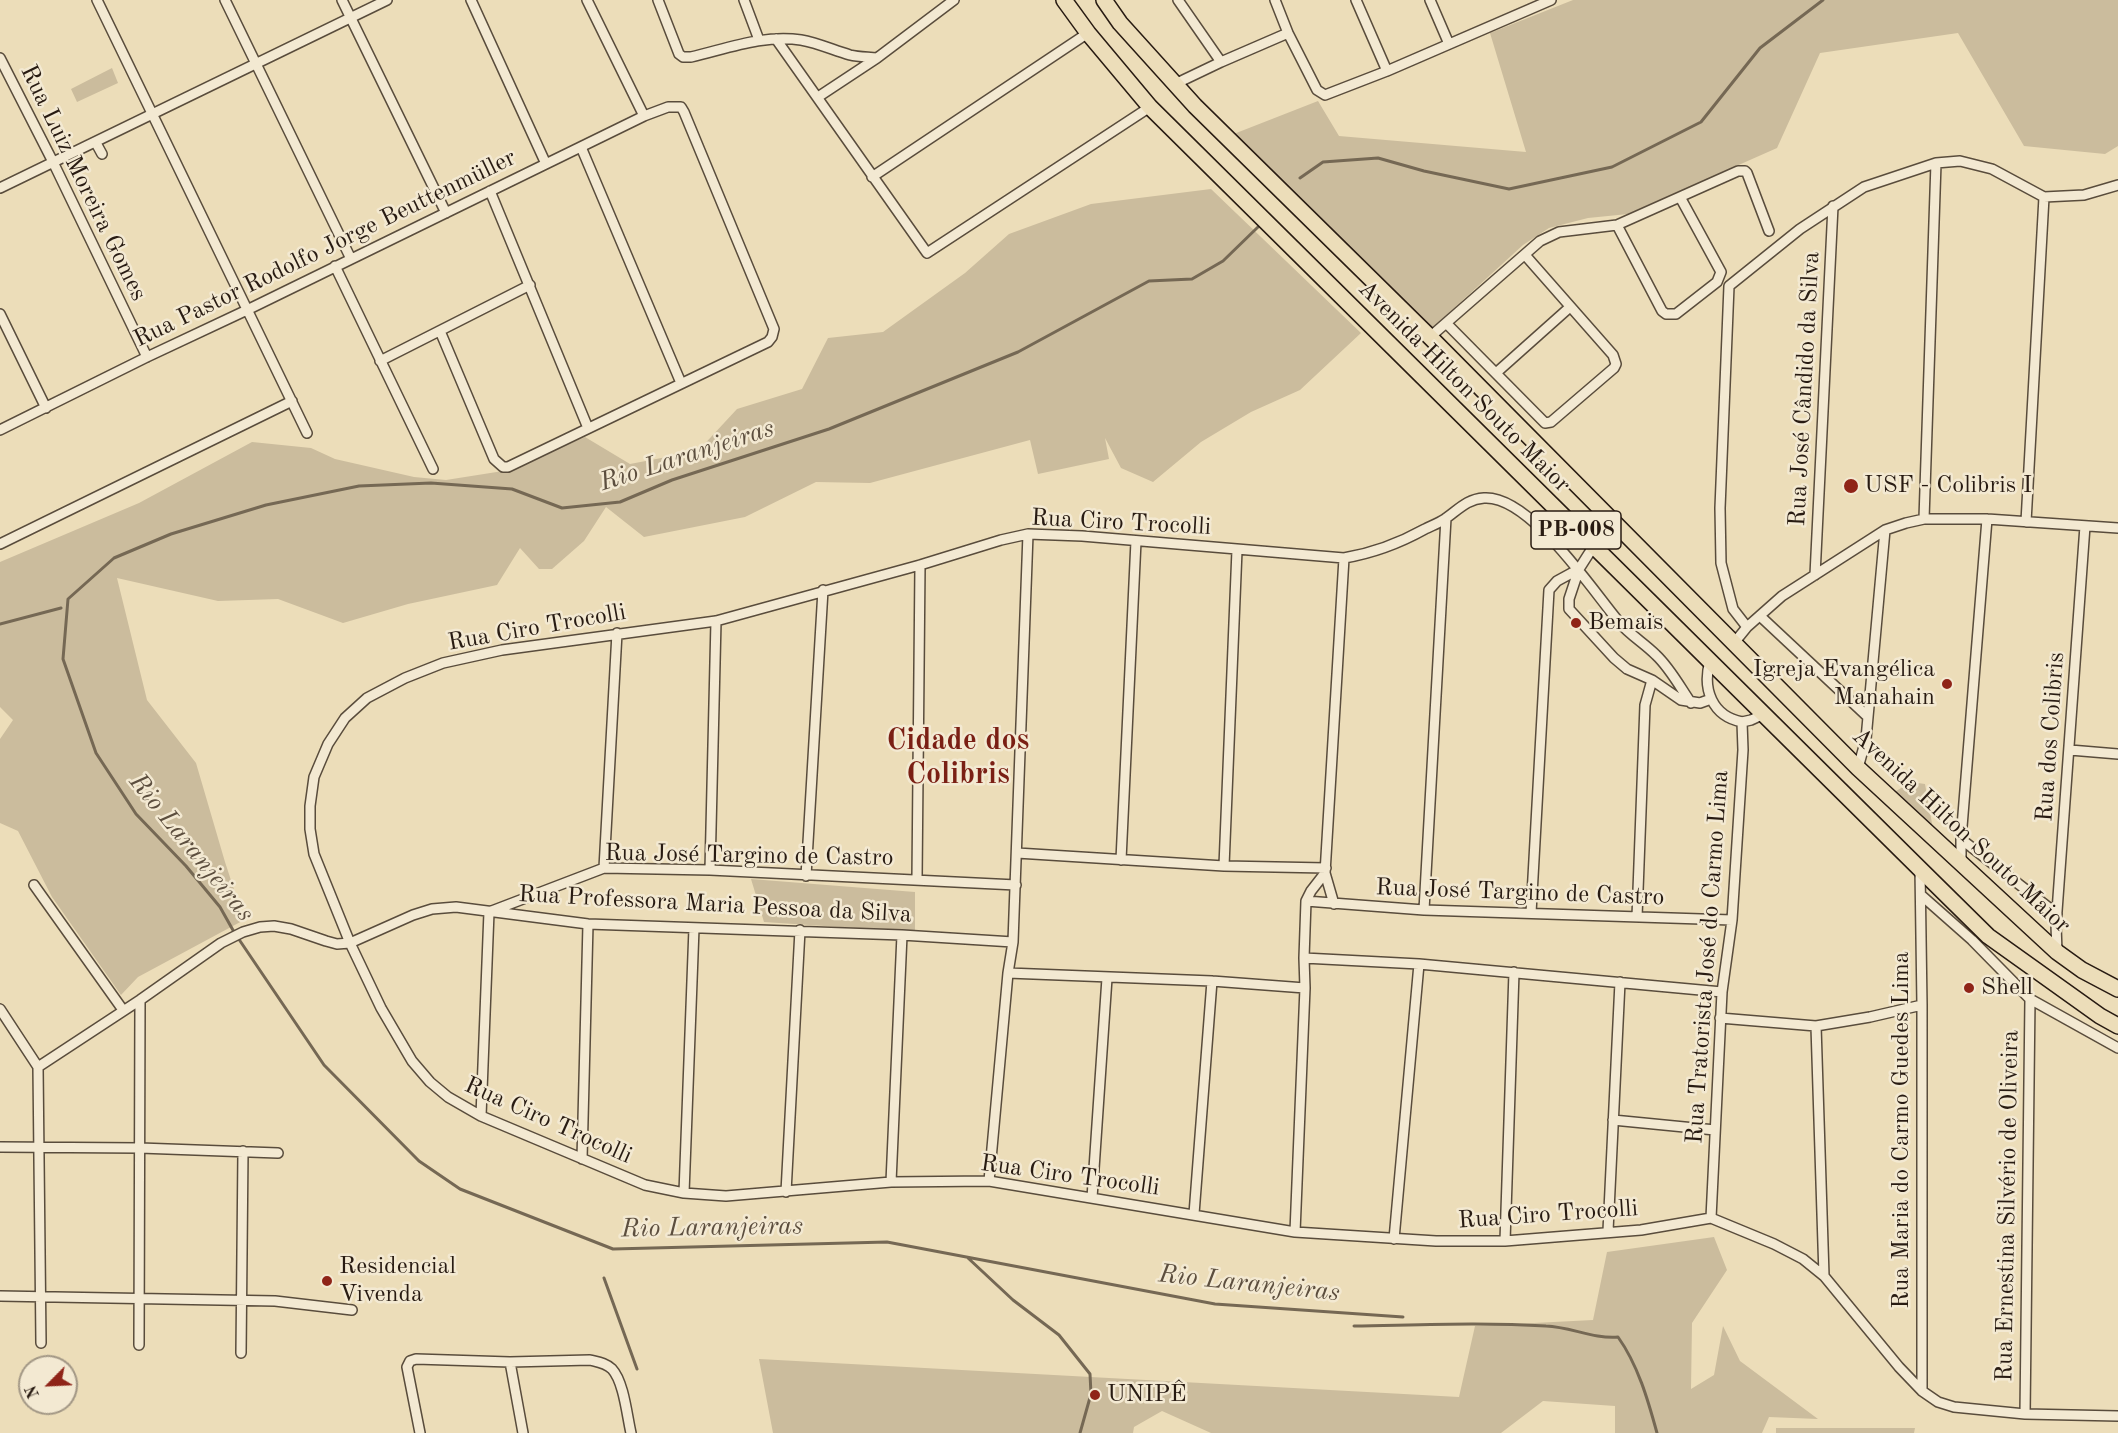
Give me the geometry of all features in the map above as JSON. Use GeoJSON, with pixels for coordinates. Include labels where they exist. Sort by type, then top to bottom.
{"type":"FeatureCollection","features":[{"type":"Feature","properties":{"kind":"main road","name":"Avenida Hilton Souto Maior"},"geometry":{"type":"LineString","coordinates":[[1064,0],[1088,33],[1150,106],[1988,936],[2100,1016],[2118,1026]]}},
{"type":"Feature","properties":{"kind":"main road","name":"Avenida Hilton Souto Maior"},"geometry":{"type":"LineString","coordinates":[[1104,0],[1120,23],[1195,106],[1430,337],[1858,768],[2057,952],[2118,989]]}},
{"type":"Feature","properties":{"kind":"main road"},"geometry":{"type":"LineString","coordinates":[[1809,758],[1832,769],[1841,765],[1844,753]]}},
{"type":"Feature","properties":{"kind":"main road"},"geometry":{"type":"LineString","coordinates":[[1846,795],[1856,784],[1878,787]]}},
{"type":"Feature","properties":{"kind":"street"},"geometry":{"type":"LineString","coordinates":[[97,0],[308,433]]}},
{"type":"Feature","properties":{"kind":"street"},"geometry":{"type":"LineString","coordinates":[[225,0],[351,259]]}},
{"type":"Feature","properties":{"kind":"street"},"geometry":{"type":"LineString","coordinates":[[342,0],[446,213]]}},
{"type":"Feature","properties":{"kind":"street"},"geometry":{"type":"LineString","coordinates":[[0,188],[387,0]]}},
{"type":"Feature","properties":{"kind":"street"},"geometry":{"type":"LineString","coordinates":[[471,0],[546,164]]}},
{"type":"Feature","properties":{"kind":"street"},"geometry":{"type":"LineString","coordinates":[[587,0],[644,116]]}},
{"type":"Feature","properties":{"kind":"street"},"geometry":{"type":"LineString","coordinates":[[658,0],[679,54],[691,57],[759,40],[776,39],[798,40],[819,44],[851,55],[877,58]]}},
{"type":"Feature","properties":{"kind":"street"},"geometry":{"type":"LineString","coordinates":[[744,0],[759,40]]}},
{"type":"Feature","properties":{"kind":"street"},"geometry":{"type":"LineString","coordinates":[[819,97],[877,58],[954,0]]}},
{"type":"Feature","properties":{"kind":"street"},"geometry":{"type":"LineString","coordinates":[[1178,0],[1221,62]]}},
{"type":"Feature","properties":{"kind":"street"},"geometry":{"type":"LineString","coordinates":[[1275,0],[1288,33],[1317,90],[1325,94],[1387,71],[1551,0]]}},
{"type":"Feature","properties":{"kind":"street"},"geometry":{"type":"LineString","coordinates":[[1356,0],[1387,71]]}},
{"type":"Feature","properties":{"kind":"street"},"geometry":{"type":"LineString","coordinates":[[1430,0],[1449,44]]}},
{"type":"Feature","properties":{"kind":"street"},"geometry":{"type":"LineString","coordinates":[[1520,0],[1524,11]]}},
{"type":"Feature","properties":{"kind":"street"},"geometry":{"type":"LineString","coordinates":[[872,177],[1088,33]]}},
{"type":"Feature","properties":{"kind":"street"},"geometry":{"type":"LineString","coordinates":[[1175,84],[1288,33]]}},
{"type":"Feature","properties":{"kind":"street"},"geometry":{"type":"LineString","coordinates":[[776,39],[927,253],[1150,106]]}},
{"type":"Feature","properties":{"kind":"street","name":"Rua Luiz Moreira Gomes"},"geometry":{"type":"LineString","coordinates":[[0,58],[147,357]]}},
{"type":"Feature","properties":{"kind":"street","name":"Rua Pastor Rodolfo Jorge Beuttenmüller"},"geometry":{"type":"LineString","coordinates":[[0,430],[644,116],[668,107],[681,107],[689,123],[774,329],[768,342],[681,383]]}},
{"type":"Feature","properties":{"kind":"street"},"geometry":{"type":"LineString","coordinates":[[96,143],[102,154]]}},
{"type":"Feature","properties":{"kind":"street"},"geometry":{"type":"LineString","coordinates":[[440,331],[494,459],[499,465],[508,467],[681,383],[581,147]]}},
{"type":"Feature","properties":{"kind":"street"},"geometry":{"type":"LineString","coordinates":[[1748,627],[1733,609],[1721,563],[1720,508],[1729,286],[1800,229],[1864,187],[1936,163],[1960,161],[1992,169],[2043,197],[2084,195],[2118,185]]}},
{"type":"Feature","properties":{"kind":"street"},"geometry":{"type":"LineString","coordinates":[[1924,519],[1936,163]]}},
{"type":"Feature","properties":{"kind":"street"},"geometry":{"type":"LineString","coordinates":[[1430,337],[1540,241],[1559,232],[1617,225],[1738,171],[1745,171],[1769,231]]}},
{"type":"Feature","properties":{"kind":"street"},"geometry":{"type":"LineString","coordinates":[[490,191],[588,428]]}},
{"type":"Feature","properties":{"kind":"street"},"geometry":{"type":"LineString","coordinates":[[1617,225],[1662,311],[1666,314],[1676,314],[1717,282],[1720,272],[1680,196]]}},
{"type":"Feature","properties":{"kind":"street"},"geometry":{"type":"LineString","coordinates":[[2026,522],[2043,197]]}},
{"type":"Feature","properties":{"kind":"street","name":"Rua José Cândido da Silva"},"geometry":{"type":"LineString","coordinates":[[1815,575],[1833,206]]}},
{"type":"Feature","properties":{"kind":"street","name":"Avenida Hilton Souto Maior"},"geometry":{"type":"LineString","coordinates":[[1447,324],[1545,423],[1548,423],[1614,368],[1616,364],[1613,355],[1525,255]]}},
{"type":"Feature","properties":{"kind":"street"},"geometry":{"type":"LineString","coordinates":[[335,266],[432,469]]}},
{"type":"Feature","properties":{"kind":"street"},"geometry":{"type":"LineString","coordinates":[[380,361],[530,285]]}},
{"type":"Feature","properties":{"kind":"street"},"geometry":{"type":"LineString","coordinates":[[1496,373],[1570,307]]}},
{"type":"Feature","properties":{"kind":"street"},"geometry":{"type":"LineString","coordinates":[[0,314],[46,408]]}},
{"type":"Feature","properties":{"kind":"street"},"geometry":{"type":"LineString","coordinates":[[0,544],[292,401]]}},
{"type":"Feature","properties":{"kind":"street","name":"Rua Ciro Trocolli"},"geometry":{"type":"LineString","coordinates":[[1691,703],[1658,656],[1620,623],[1579,569],[1534,522],[1515,508],[1497,500],[1485,498],[1472,500],[1446,518],[1390,547],[1344,558],[1083,536],[1028,534],[716,621],[502,650],[443,663],[405,678],[367,698],[345,718],[328,744],[314,777],[310,829],[314,854],[350,943],[381,1008],[412,1061],[430,1082],[448,1097],[481,1116],[645,1185],[684,1193],[726,1196],[891,1182],[989,1181],[1295,1232],[1394,1239],[1505,1241],[1641,1230],[1711,1218]]}},
{"type":"Feature","properties":{"kind":"street"},"geometry":{"type":"LineString","coordinates":[[1424,910],[1446,518]]}},
{"type":"Feature","properties":{"kind":"street"},"geometry":{"type":"LineString","coordinates":[[1734,643],[1782,596],[1885,530],[1924,519],[1987,519],[2118,528]]}},
{"type":"Feature","properties":{"kind":"street"},"geometry":{"type":"LineString","coordinates":[[1961,864],[1961,839],[1987,519]]}},
{"type":"Feature","properties":{"kind":"street"},"geometry":{"type":"LineString","coordinates":[[1615,523],[1593,547],[1579,569],[1568,604],[1572,614],[1620,663],[1652,680],[1681,700],[1700,703],[1711,699]]}},
{"type":"Feature","properties":{"kind":"street","name":"Rua dos Colibris"},"geometry":{"type":"LineString","coordinates":[[2057,952],[2057,914],[2085,526]]}},
{"type":"Feature","properties":{"kind":"street"},"geometry":{"type":"LineString","coordinates":[[1858,768],[1869,717],[1885,530]]}},
{"type":"Feature","properties":{"kind":"street"},"geometry":{"type":"LineString","coordinates":[[989,1181],[1008,973],[1013,942],[1028,534]]}},
{"type":"Feature","properties":{"kind":"street"},"geometry":{"type":"LineString","coordinates":[[1121,860],[1136,541]]}},
{"type":"Feature","properties":{"kind":"street"},"geometry":{"type":"LineString","coordinates":[[1224,866],[1237,550]]}},
{"type":"Feature","properties":{"kind":"street"},"geometry":{"type":"LineString","coordinates":[[1334,904],[1326,871],[1344,558]]}},
{"type":"Feature","properties":{"kind":"street"},"geometry":{"type":"LineString","coordinates":[[917,879],[920,565]]}},
{"type":"Feature","properties":{"kind":"street"},"geometry":{"type":"LineString","coordinates":[[1531,913],[1549,590],[1557,580],[1579,569]]}},
{"type":"Feature","properties":{"kind":"street"},"geometry":{"type":"LineString","coordinates":[[806,876],[823,590]]}},
{"type":"Feature","properties":{"kind":"street"},"geometry":{"type":"LineString","coordinates":[[1760,616],[1869,717]]}},
{"type":"Feature","properties":{"kind":"street"},"geometry":{"type":"LineString","coordinates":[[710,870],[716,621]]}},
{"type":"Feature","properties":{"kind":"street"},"geometry":{"type":"LineString","coordinates":[[604,868],[616,633]]}},
{"type":"Feature","properties":{"kind":"street"},"geometry":{"type":"LineString","coordinates":[[1710,662],[1707,685],[1711,699],[1719,711],[1729,719],[1742,722],[1764,714]]}},
{"type":"Feature","properties":{"kind":"street"},"geometry":{"type":"LineString","coordinates":[[1637,917],[1645,705],[1652,680]]}},
{"type":"Feature","properties":{"kind":"street","name":"Rua Tratorista José do Carmo Lima"},"geometry":{"type":"LineString","coordinates":[[1711,1218],[1720,1018],[1732,920],[1743,750],[1742,722]]}},
{"type":"Feature","properties":{"kind":"street"},"geometry":{"type":"LineString","coordinates":[[2070,750],[2118,754]]}},
{"type":"Feature","properties":{"kind":"street"},"geometry":{"type":"LineString","coordinates":[[1961,839],[2057,914]]}},
{"type":"Feature","properties":{"kind":"street"},"geometry":{"type":"LineString","coordinates":[[1017,853],[1326,871]]}},
{"type":"Feature","properties":{"kind":"street","name":"Rua José Targino de Castro"},"geometry":{"type":"LineString","coordinates":[[489,912],[604,868],[710,870],[1016,885]]}},
{"type":"Feature","properties":{"kind":"street","name":"Rua Maria do Carmo Guedes Lima"},"geometry":{"type":"LineString","coordinates":[[1920,869],[1922,1391]]}},
{"type":"Feature","properties":{"kind":"street"},"geometry":{"type":"LineString","coordinates":[[1295,1232],[1305,988],[1306,901],[1326,871]]}},
{"type":"Feature","properties":{"kind":"street"},"geometry":{"type":"LineString","coordinates":[[34,885],[123,1010]]}},
{"type":"Feature","properties":{"kind":"street"},"geometry":{"type":"LineString","coordinates":[[1921,895],[1972,940],[2030,999],[2118,1048]]}},
{"type":"Feature","properties":{"kind":"street","name":"Rua José Targino de Castro"},"geometry":{"type":"LineString","coordinates":[[1306,901],[1424,910],[1732,920]]}},
{"type":"Feature","properties":{"kind":"street","name":"Rua Professora Maria Pessoa da Silva"},"geometry":{"type":"LineString","coordinates":[[350,943],[432,909],[456,907],[588,924],[800,930],[1013,942]]}},
{"type":"Feature","properties":{"kind":"street"},"geometry":{"type":"LineString","coordinates":[[481,1116],[489,912]]}},
{"type":"Feature","properties":{"kind":"street"},"geometry":{"type":"LineString","coordinates":[[582,1159],[588,924]]}},
{"type":"Feature","properties":{"kind":"street"},"geometry":{"type":"LineString","coordinates":[[38,1067],[140,1000],[209,950],[242,932],[274,926],[337,944],[350,943]]}},
{"type":"Feature","properties":{"kind":"street"},"geometry":{"type":"LineString","coordinates":[[684,1193],[694,928]]}},
{"type":"Feature","properties":{"kind":"street"},"geometry":{"type":"LineString","coordinates":[[786,1192],[800,930]]}},
{"type":"Feature","properties":{"kind":"street"},"geometry":{"type":"LineString","coordinates":[[891,1182],[902,935]]}},
{"type":"Feature","properties":{"kind":"street"},"geometry":{"type":"LineString","coordinates":[[1304,958],[1419,964],[1722,992]]}},
{"type":"Feature","properties":{"kind":"street"},"geometry":{"type":"LineString","coordinates":[[1394,1239],[1419,964]]}},
{"type":"Feature","properties":{"kind":"street"},"geometry":{"type":"LineString","coordinates":[[1505,1241],[1514,972]]}},
{"type":"Feature","properties":{"kind":"street"},"geometry":{"type":"LineString","coordinates":[[1008,973],[1212,981],[1305,988]]}},
{"type":"Feature","properties":{"kind":"street"},"geometry":{"type":"LineString","coordinates":[[1092,1198],[1107,978]]}},
{"type":"Feature","properties":{"kind":"street"},"geometry":{"type":"LineString","coordinates":[[1194,1214],[1212,981]]}},
{"type":"Feature","properties":{"kind":"street"},"geometry":{"type":"LineString","coordinates":[[1608,1231],[1620,982]]}},
{"type":"Feature","properties":{"kind":"street","name":"Rua Ernestina Silvério de Oliveira"},"geometry":{"type":"LineString","coordinates":[[2025,1414],[2030,999]]}},
{"type":"Feature","properties":{"kind":"street"},"geometry":{"type":"LineString","coordinates":[[139,1345],[140,1000]]}},
{"type":"Feature","properties":{"kind":"street"},"geometry":{"type":"LineString","coordinates":[[1720,1018],[1816,1026],[1922,1005]]}},
{"type":"Feature","properties":{"kind":"street"},"geometry":{"type":"LineString","coordinates":[[0,1009],[38,1067],[41,1343]]}},
{"type":"Feature","properties":{"kind":"street"},"geometry":{"type":"LineString","coordinates":[[1816,1026],[1824,1276]]}},
{"type":"Feature","properties":{"kind":"street"},"geometry":{"type":"LineString","coordinates":[[1613,1120],[1715,1130]]}},
{"type":"Feature","properties":{"kind":"street"},"geometry":{"type":"LineString","coordinates":[[0,1147],[140,1148],[278,1153]]}},
{"type":"Feature","properties":{"kind":"street"},"geometry":{"type":"LineString","coordinates":[[241,1353],[243,1151]]}},
{"type":"Feature","properties":{"kind":"street"},"geometry":{"type":"LineString","coordinates":[[1711,1218],[1794,1254],[1824,1276],[1899,1367],[1922,1391],[1938,1402],[1954,1407],[2025,1414],[2118,1416]]}},
{"type":"Feature","properties":{"kind":"street"},"geometry":{"type":"LineString","coordinates":[[0,1296],[275,1301],[352,1310]]}},
{"type":"Feature","properties":{"kind":"street"},"geometry":{"type":"LineString","coordinates":[[420,1433],[407,1367],[410,1361],[416,1359],[510,1362],[590,1360],[603,1363],[611,1368],[620,1384],[631,1433]]}},
{"type":"Feature","properties":{"kind":"street"},"geometry":{"type":"LineString","coordinates":[[510,1362],[523,1433]]}},
{"type":"Feature","properties":{"kind":"shaded area"},"geometry":{"type":"Polygon","coordinates":[[[1573,0],[2118,0],[2118,146],[2105,154],[2024,146],[1958,33],[1820,53],[1777,148],[1628,214],[1588,218],[1549,228],[1523,245],[1429,331],[1226,137],[1318,101],[1339,136],[1526,152],[1490,33],[1573,0]]]}},
{"type":"Feature","properties":{"kind":"shaded area"},"geometry":{"type":"Polygon","coordinates":[[[112,68],[118,83],[77,102],[71,89],[112,68]]]}},
{"type":"Feature","properties":{"kind":"shaded area"},"geometry":{"type":"Polygon","coordinates":[[[1211,189],[1361,333],[1300,390],[1251,412],[1201,442],[1153,482],[1121,468],[1105,438],[1109,459],[1038,474],[1030,440],[870,483],[816,482],[745,517],[644,537],[606,507],[584,541],[552,569],[539,569],[520,548],[497,585],[408,604],[343,623],[278,599],[218,601],[117,578],[147,700],[196,763],[244,920],[138,977],[121,995],[52,897],[18,831],[0,823],[0,739],[13,720],[0,707],[0,562],[139,503],[252,442],[311,448],[335,459],[414,477],[446,480],[503,471],[585,437],[630,464],[698,451],[737,409],[802,389],[828,338],[883,332],[965,273],[1009,234],[1091,204],[1211,189]]]}},
{"type":"Feature","properties":{"kind":"shaded area"},"geometry":{"type":"Polygon","coordinates":[[[1911,782],[1925,784],[1936,846],[1888,796],[1911,782]]]}},
{"type":"Feature","properties":{"kind":"shaded area"},"geometry":{"type":"Polygon","coordinates":[[[751,879],[915,892],[915,932],[764,922],[751,879]]]}},
{"type":"Feature","properties":{"kind":"shaded area"},"geometry":{"type":"Polygon","coordinates":[[[1714,1237],[1727,1270],[1692,1323],[1691,1389],[1714,1375],[1723,1326],[1740,1361],[1818,1419],[1769,1417],[1762,1433],[1615,1433],[1615,1406],[1543,1401],[1501,1433],[1211,1433],[1162,1411],[1134,1427],[1133,1433],[773,1433],[759,1359],[1459,1397],[1475,1326],[1593,1320],[1607,1252],[1714,1237]]]}},
{"type":"Feature","properties":{"kind":"shaded area"},"geometry":{"type":"Polygon","coordinates":[[[1776,1428],[1915,1428],[1914,1433],[1776,1433],[1776,1428]]]}},
{"type":"Feature","properties":{"kind":"waterway","name":"Rio Laranjeiras"},"geometry":{"type":"LineString","coordinates":[[1300,178],[1323,162],[1378,158],[1424,171],[1509,189],[1612,167],[1701,122],[1760,48],[1823,0]]}},
{"type":"Feature","properties":{"kind":"waterway","name":"Rio Laranjeiras"},"geometry":{"type":"LineString","coordinates":[[1258,227],[1223,261],[1192,279],[1149,281],[1018,352],[829,429],[672,480],[620,502],[562,508],[512,489],[431,483],[359,486],[266,505],[171,534],[114,558],[68,599],[63,659],[96,753],[136,814],[186,866],[220,907],[234,932],[324,1065],[419,1161],[460,1189],[613,1249],[887,1242],[1215,1304],[1403,1317]]}},
{"type":"Feature","properties":{"kind":"waterway"},"geometry":{"type":"LineString","coordinates":[[0,624],[61,608]]}},
{"type":"Feature","properties":{"kind":"waterway"},"geometry":{"type":"LineString","coordinates":[[968,1258],[1013,1300],[1059,1335],[1090,1374],[1091,1394],[1080,1433]]}},
{"type":"Feature","properties":{"kind":"waterway"},"geometry":{"type":"LineString","coordinates":[[604,1278],[637,1369]]}},
{"type":"Feature","properties":{"kind":"waterway"},"geometry":{"type":"LineString","coordinates":[[1354,1326],[1522,1325],[1555,1327],[1600,1336],[1618,1337],[1637,1371],[1657,1433]]}},
{"type":"Feature","properties":{"kind":"place","name":"USF - Colibris I"},"geometry":{"type":"Point","coordinates":[1851,486]}},
{"type":"Feature","properties":{"kind":"place","name":"Bemais"},"geometry":{"type":"Point","coordinates":[1576,623]}},
{"type":"Feature","properties":{"kind":"place","name":"Igreja Evangélica Manahain"},"geometry":{"type":"Point","coordinates":[1947,684]}},
{"type":"Feature","properties":{"kind":"place","name":"Shell"},"geometry":{"type":"Point","coordinates":[1969,988]}},
{"type":"Feature","properties":{"kind":"place","name":"Residencial Vivenda"},"geometry":{"type":"Point","coordinates":[327,1281]}},
{"type":"Feature","properties":{"kind":"place","name":"UNIPÊ"},"geometry":{"type":"Point","coordinates":[1095,1395]}},
{"type":"Feature","properties":{"kind":"district","name":"Cidade dos Colibris"},"geometry":{"type":"Point","coordinates":[958,758]}}]}
